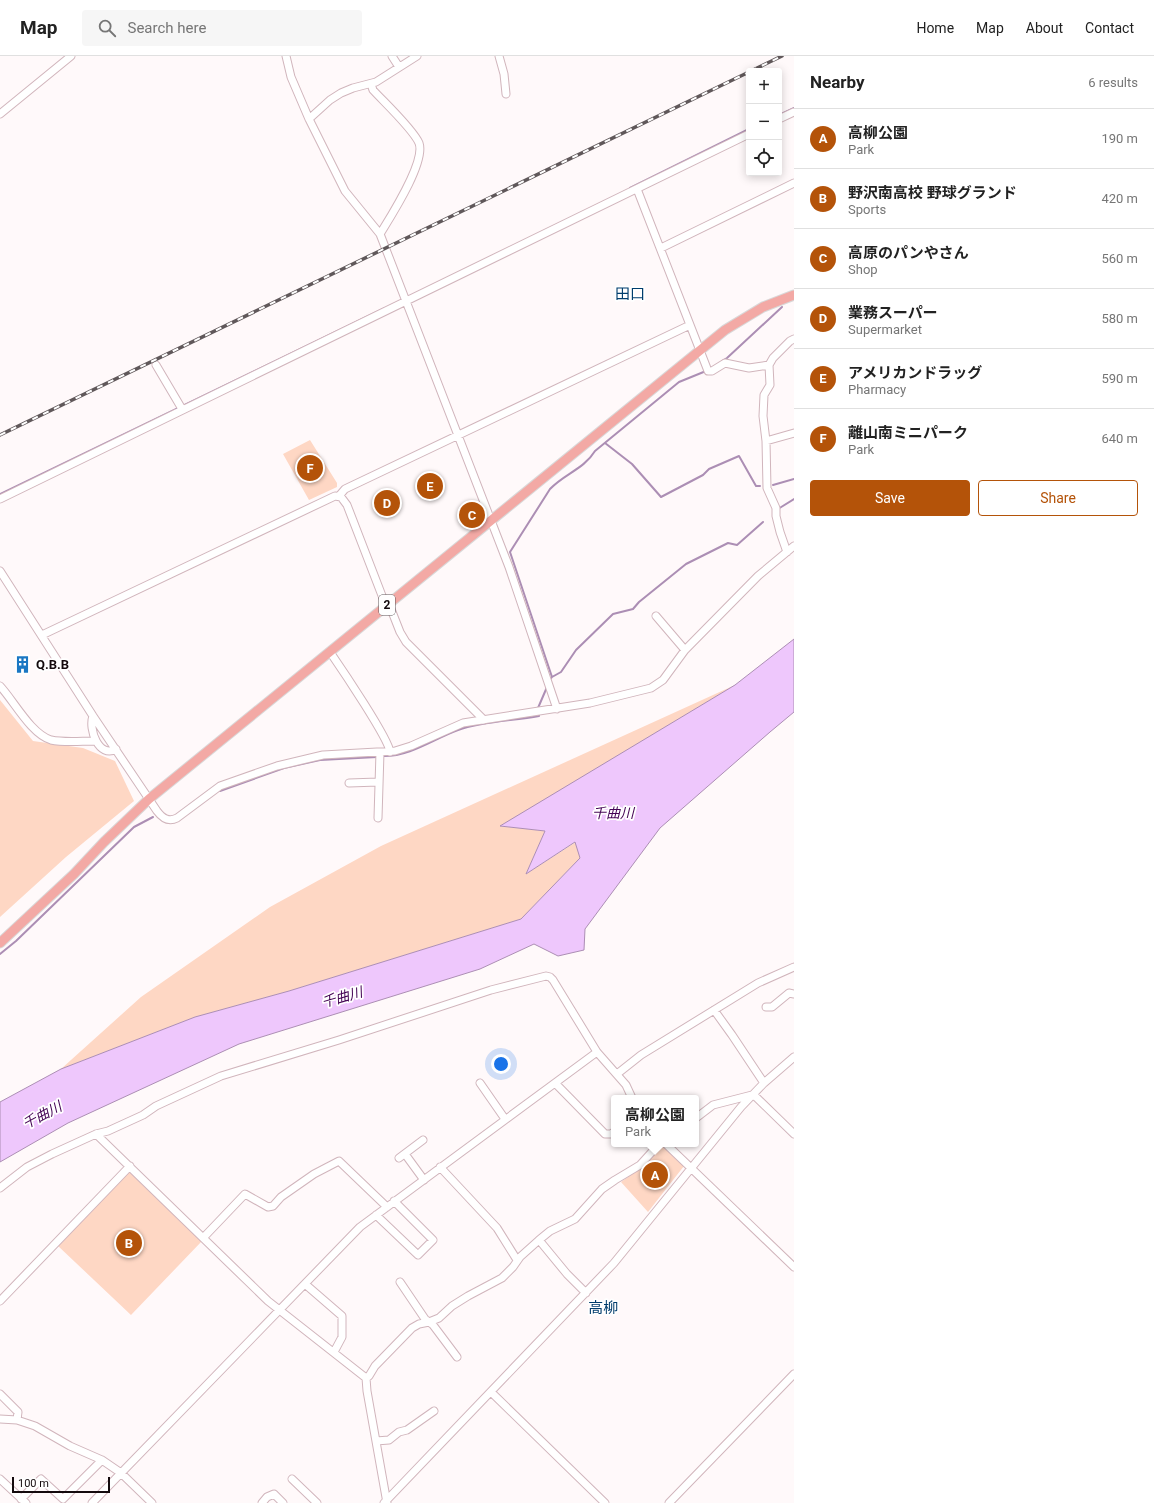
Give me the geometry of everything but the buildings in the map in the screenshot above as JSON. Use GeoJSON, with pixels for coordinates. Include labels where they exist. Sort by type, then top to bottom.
{"type":"FeatureCollection","features":[{"type":"Feature","properties":{"kind":"main road","name":"2"},"geometry":{"type":"LineString","coordinates":[[0,943],[69,879],[104,842],[149,799],[700,350],[745,316],[777,300],[794,295]]}},
{"type":"Feature","properties":{"kind":"street"},"geometry":{"type":"LineString","coordinates":[[0,114],[71,56]]}},
{"type":"Feature","properties":{"kind":"street"},"geometry":{"type":"LineString","coordinates":[[286,56],[291,78],[309,119],[345,191],[380,234],[514,580],[558,709]]}},
{"type":"Feature","properties":{"kind":"street"},"geometry":{"type":"LineString","coordinates":[[392,56],[399,67]]}},
{"type":"Feature","properties":{"kind":"street"},"geometry":{"type":"LineString","coordinates":[[309,119],[330,100],[341,93],[353,88],[371,84],[416,56]]}},
{"type":"Feature","properties":{"kind":"street"},"geometry":{"type":"LineString","coordinates":[[499,56],[504,74],[506,94]]}},
{"type":"Feature","properties":{"kind":"street"},"geometry":{"type":"LineString","coordinates":[[371,84],[373,90],[410,130],[419,144],[420,149],[415,170],[410,182],[380,234]]}},
{"type":"Feature","properties":{"kind":"street"},"geometry":{"type":"LineString","coordinates":[[782,118],[794,112]]}},
{"type":"Feature","properties":{"kind":"street"},"geometry":{"type":"LineString","coordinates":[[0,499],[181,407],[406,301],[746,135]]}},
{"type":"Feature","properties":{"kind":"street"},"geometry":{"type":"LineString","coordinates":[[661,248],[794,183]]}},
{"type":"Feature","properties":{"kind":"street"},"geometry":{"type":"LineString","coordinates":[[637,189],[708,370],[712,371],[725,363],[749,368],[769,365]]}},
{"type":"Feature","properties":{"kind":"street"},"geometry":{"type":"LineString","coordinates":[[338,496],[345,490],[690,325]]}},
{"type":"Feature","properties":{"kind":"street"},"geometry":{"type":"LineString","coordinates":[[787,552],[777,521],[776,508],[767,488],[766,441],[763,416],[764,395],[770,385],[769,365],[773,358],[790,341],[794,339]]}},
{"type":"Feature","properties":{"kind":"street"},"geometry":{"type":"LineString","coordinates":[[156,365],[181,407]]}},
{"type":"Feature","properties":{"kind":"street"},"geometry":{"type":"LineString","coordinates":[[766,441],[794,433]]}},
{"type":"Feature","properties":{"kind":"street"},"geometry":{"type":"LineString","coordinates":[[42,635],[331,496],[338,496],[344,500],[347,505],[388,605],[406,642],[484,720]]}},
{"type":"Feature","properties":{"kind":"street"},"geometry":{"type":"LineString","coordinates":[[0,571],[93,716],[160,815],[163,818],[172,820],[177,818],[220,786],[277,766],[323,755],[390,752],[411,746],[463,723],[558,709],[651,688],[663,680],[685,650],[758,576],[794,546]]}},
{"type":"Feature","properties":{"kind":"street"},"geometry":{"type":"LineString","coordinates":[[656,616],[685,650]]}},
{"type":"Feature","properties":{"kind":"street"},"geometry":{"type":"LineString","coordinates":[[330,652],[390,747],[390,752]]}},
{"type":"Feature","properties":{"kind":"street"},"geometry":{"type":"LineString","coordinates":[[0,686],[43,737],[61,742],[95,741]]}},
{"type":"Feature","properties":{"kind":"street"},"geometry":{"type":"LineString","coordinates":[[93,716],[91,722],[95,741],[107,751],[112,752],[116,749]]}},
{"type":"Feature","properties":{"kind":"street"},"geometry":{"type":"LineString","coordinates":[[378,818],[380,752]]}},
{"type":"Feature","properties":{"kind":"street"},"geometry":{"type":"LineString","coordinates":[[349,783],[378,782]]}},
{"type":"Feature","properties":{"kind":"street"},"geometry":{"type":"LineString","coordinates":[[617,1074],[641,1055],[714,1010],[758,984],[794,967]]}},
{"type":"Feature","properties":{"kind":"street"},"geometry":{"type":"LineString","coordinates":[[0,1188],[27,1167],[96,1134],[115,1128],[143,1115],[156,1106],[221,1076],[339,1040],[491,990],[546,976],[553,980],[597,1052],[626,1085],[631,1095]]}},
{"type":"Feature","properties":{"kind":"street"},"geometry":{"type":"LineString","coordinates":[[766,1007],[772,1007],[789,992],[794,994]]}},
{"type":"Feature","properties":{"kind":"street"},"geometry":{"type":"LineString","coordinates":[[714,1010],[764,1083]]}},
{"type":"Feature","properties":{"kind":"street"},"geometry":{"type":"LineString","coordinates":[[92,1503],[360,1227],[597,1052]]}},
{"type":"Feature","properties":{"kind":"street"},"geometry":{"type":"LineString","coordinates":[[386,1502],[614,1263],[752,1095],[794,1057]]}},
{"type":"Feature","properties":{"kind":"street"},"geometry":{"type":"LineString","coordinates":[[480,1083],[505,1119]]}},
{"type":"Feature","properties":{"kind":"street"},"geometry":{"type":"LineString","coordinates":[[555,1083],[605,1134],[611,1134]]}},
{"type":"Feature","properties":{"kind":"street"},"geometry":{"type":"LineString","coordinates":[[699,1116],[713,1105],[752,1095],[756,1097],[794,1134]]}},
{"type":"Feature","properties":{"kind":"street"},"geometry":{"type":"LineString","coordinates":[[96,1134],[279,1310],[366,1378],[386,1502]]}},
{"type":"Feature","properties":{"kind":"street"},"geometry":{"type":"LineString","coordinates":[[423,1140],[402,1156],[424,1180]]}},
{"type":"Feature","properties":{"kind":"street"},"geometry":{"type":"LineString","coordinates":[[366,1378],[375,1366],[412,1328],[419,1324],[430,1322],[439,1318],[452,1306],[502,1278],[513,1267],[517,1260],[538,1240],[550,1231],[575,1218],[602,1189],[640,1165],[656,1147]]}},
{"type":"Feature","properties":{"kind":"street"},"geometry":{"type":"LineString","coordinates":[[669,1147],[794,1267]]}},
{"type":"Feature","properties":{"kind":"street"},"geometry":{"type":"LineString","coordinates":[[203,1238],[245,1194],[268,1206],[273,1206],[280,1197],[314,1174],[339,1161],[387,1207]]}},
{"type":"Feature","properties":{"kind":"street"},"geometry":{"type":"LineString","coordinates":[[0,1301],[130,1166]]}},
{"type":"Feature","properties":{"kind":"street"},"geometry":{"type":"LineString","coordinates":[[440,1167],[497,1228],[517,1260]]}},
{"type":"Feature","properties":{"kind":"street"},"geometry":{"type":"LineString","coordinates":[[376,1215],[418,1255],[432,1240],[394,1201]]}},
{"type":"Feature","properties":{"kind":"street"},"geometry":{"type":"LineString","coordinates":[[538,1240],[567,1274],[586,1293]]}},
{"type":"Feature","properties":{"kind":"street"},"geometry":{"type":"LineString","coordinates":[[400,1282],[425,1319],[430,1322],[456,1357]]}},
{"type":"Feature","properties":{"kind":"street"},"geometry":{"type":"LineString","coordinates":[[305,1284],[342,1316],[342,1337],[334,1352]]}},
{"type":"Feature","properties":{"kind":"street"},"geometry":{"type":"LineString","coordinates":[[670,1503],[794,1374]]}},
{"type":"Feature","properties":{"kind":"street"},"geometry":{"type":"LineString","coordinates":[[490,1392],[605,1503]]}},
{"type":"Feature","properties":{"kind":"street"},"geometry":{"type":"LineString","coordinates":[[0,1394],[18,1412],[16,1420]]}},
{"type":"Feature","properties":{"kind":"street"},"geometry":{"type":"LineString","coordinates":[[376,1441],[389,1440],[400,1432],[407,1430],[434,1411]]}},
{"type":"Feature","properties":{"kind":"street"},"geometry":{"type":"LineString","coordinates":[[0,1419],[16,1420],[35,1426],[70,1446],[102,1460],[121,1473],[152,1503]]}},
{"type":"Feature","properties":{"kind":"street"},"geometry":{"type":"LineString","coordinates":[[0,1479],[23,1501],[41,1479],[63,1499],[102,1460]]}},
{"type":"Feature","properties":{"kind":"street"},"geometry":{"type":"LineString","coordinates":[[292,1479],[316,1503]]}},
{"type":"Feature","properties":{"kind":"street"},"geometry":{"type":"LineString","coordinates":[[262,1503],[267,1497],[274,1494],[283,1503]]}},
{"type":"Feature","properties":{"kind":"shaded area"},"geometry":{"type":"Polygon","coordinates":[[[310,440],[337,483],[337,487],[309,500],[283,454],[310,440]]]}},
{"type":"Feature","properties":{"kind":"shaded area"},"geometry":{"type":"Polygon","coordinates":[[[735,685],[501,826],[545,831],[526,874],[576,842],[580,858],[521,919],[289,991],[195,1017],[61,1069],[141,997],[270,907],[381,846],[735,685]]]}},
{"type":"Feature","properties":{"kind":"shaded area"},"geometry":{"type":"Polygon","coordinates":[[[0,700],[33,741],[83,748],[115,761],[134,801],[66,857],[0,917],[0,700]]]}},
{"type":"Feature","properties":{"kind":"shaded area"},"geometry":{"type":"Polygon","coordinates":[[[662,1147],[664,1147],[684,1166],[648,1212],[621,1182],[642,1167],[662,1147]]]}},
{"type":"Feature","properties":{"kind":"shaded area"},"geometry":{"type":"Polygon","coordinates":[[[129,1170],[202,1241],[131,1315],[57,1245],[129,1170]]]}},
{"type":"Feature","properties":{"kind":"water","name":"千曲川"},"geometry":{"type":"Polygon","coordinates":[[[794,639],[794,712],[660,828],[585,929],[584,950],[558,956],[534,944],[480,969],[239,1044],[68,1123],[0,1162],[0,1102],[61,1069],[195,1017],[289,991],[521,919],[580,858],[575,842],[526,874],[545,831],[500,826],[735,685],[794,639]]]}},
{"type":"Feature","properties":{"kind":"waterway"},"geometry":{"type":"LineString","coordinates":[[782,114],[794,108]]}},
{"type":"Feature","properties":{"kind":"waterway"},"geometry":{"type":"LineString","coordinates":[[630,188],[746,130]]}},
{"type":"Feature","properties":{"kind":"waterway"},"geometry":{"type":"LineString","coordinates":[[722,361],[782,307]]}},
{"type":"Feature","properties":{"kind":"waterway"},"geometry":{"type":"LineString","coordinates":[[0,494],[385,308]]}},
{"type":"Feature","properties":{"kind":"waterway"},"geometry":{"type":"LineString","coordinates":[[549,681],[552,677],[510,552],[550,489],[561,479],[580,467],[595,451],[679,382],[706,371]]}},
{"type":"Feature","properties":{"kind":"waterway"},"geometry":{"type":"LineString","coordinates":[[605,443],[632,464],[661,497],[703,475],[709,469],[739,456],[756,486],[760,486]]}},
{"type":"Feature","properties":{"kind":"waterway"},"geometry":{"type":"LineString","coordinates":[[773,485],[794,479]]}},
{"type":"Feature","properties":{"kind":"waterway"},"geometry":{"type":"LineString","coordinates":[[778,509],[794,499]]}},
{"type":"Feature","properties":{"kind":"waterway"},"geometry":{"type":"LineString","coordinates":[[552,677],[561,672],[576,650],[613,614],[633,609],[639,602],[686,564],[728,543],[737,545],[763,522]]}},
{"type":"Feature","properties":{"kind":"waterway"},"geometry":{"type":"LineString","coordinates":[[538,708],[547,687]]}},
{"type":"Feature","properties":{"kind":"waterway"},"geometry":{"type":"LineString","coordinates":[[384,756],[413,750],[468,727],[539,715]]}},
{"type":"Feature","properties":{"kind":"waterway"},"geometry":{"type":"LineString","coordinates":[[220,791],[284,768],[320,760],[377,757]]}},
{"type":"Feature","properties":{"kind":"waterway"},"geometry":{"type":"LineString","coordinates":[[0,954],[16,941],[134,827],[153,817]]}},
{"type":"Feature","properties":{"kind":"railway"},"geometry":{"type":"LineString","coordinates":[[757,68],[782,56]]}},
{"type":"Feature","properties":{"kind":"railway"},"geometry":{"type":"LineString","coordinates":[[0,435],[746,73]]}},
{"type":"Feature","properties":{"kind":"place","name":"離山南ミニパーク"},"geometry":{"type":"Point","coordinates":[310,468]}},
{"type":"Feature","properties":{"kind":"place","name":"アメリカンドラッグ"},"geometry":{"type":"Point","coordinates":[430,486]}},
{"type":"Feature","properties":{"kind":"place","name":"業務スーパー"},"geometry":{"type":"Point","coordinates":[387,503]}},
{"type":"Feature","properties":{"kind":"place","name":"高原のパンやさん"},"geometry":{"type":"Point","coordinates":[472,515]}},
{"type":"Feature","properties":{"kind":"place","name":"Q.B.B"},"geometry":{"type":"Point","coordinates":[23,664]}},
{"type":"Feature","properties":{"kind":"place","name":"高柳公園"},"geometry":{"type":"Point","coordinates":[655,1175]}},
{"type":"Feature","properties":{"kind":"place","name":"野沢南高校 野球グランド"},"geometry":{"type":"Point","coordinates":[129,1243]}},
{"type":"Feature","properties":{"kind":"district","name":"田口"},"geometry":{"type":"Point","coordinates":[630,294]}},
{"type":"Feature","properties":{"kind":"district","name":"高柳"},"geometry":{"type":"Point","coordinates":[603,1308]}}]}
